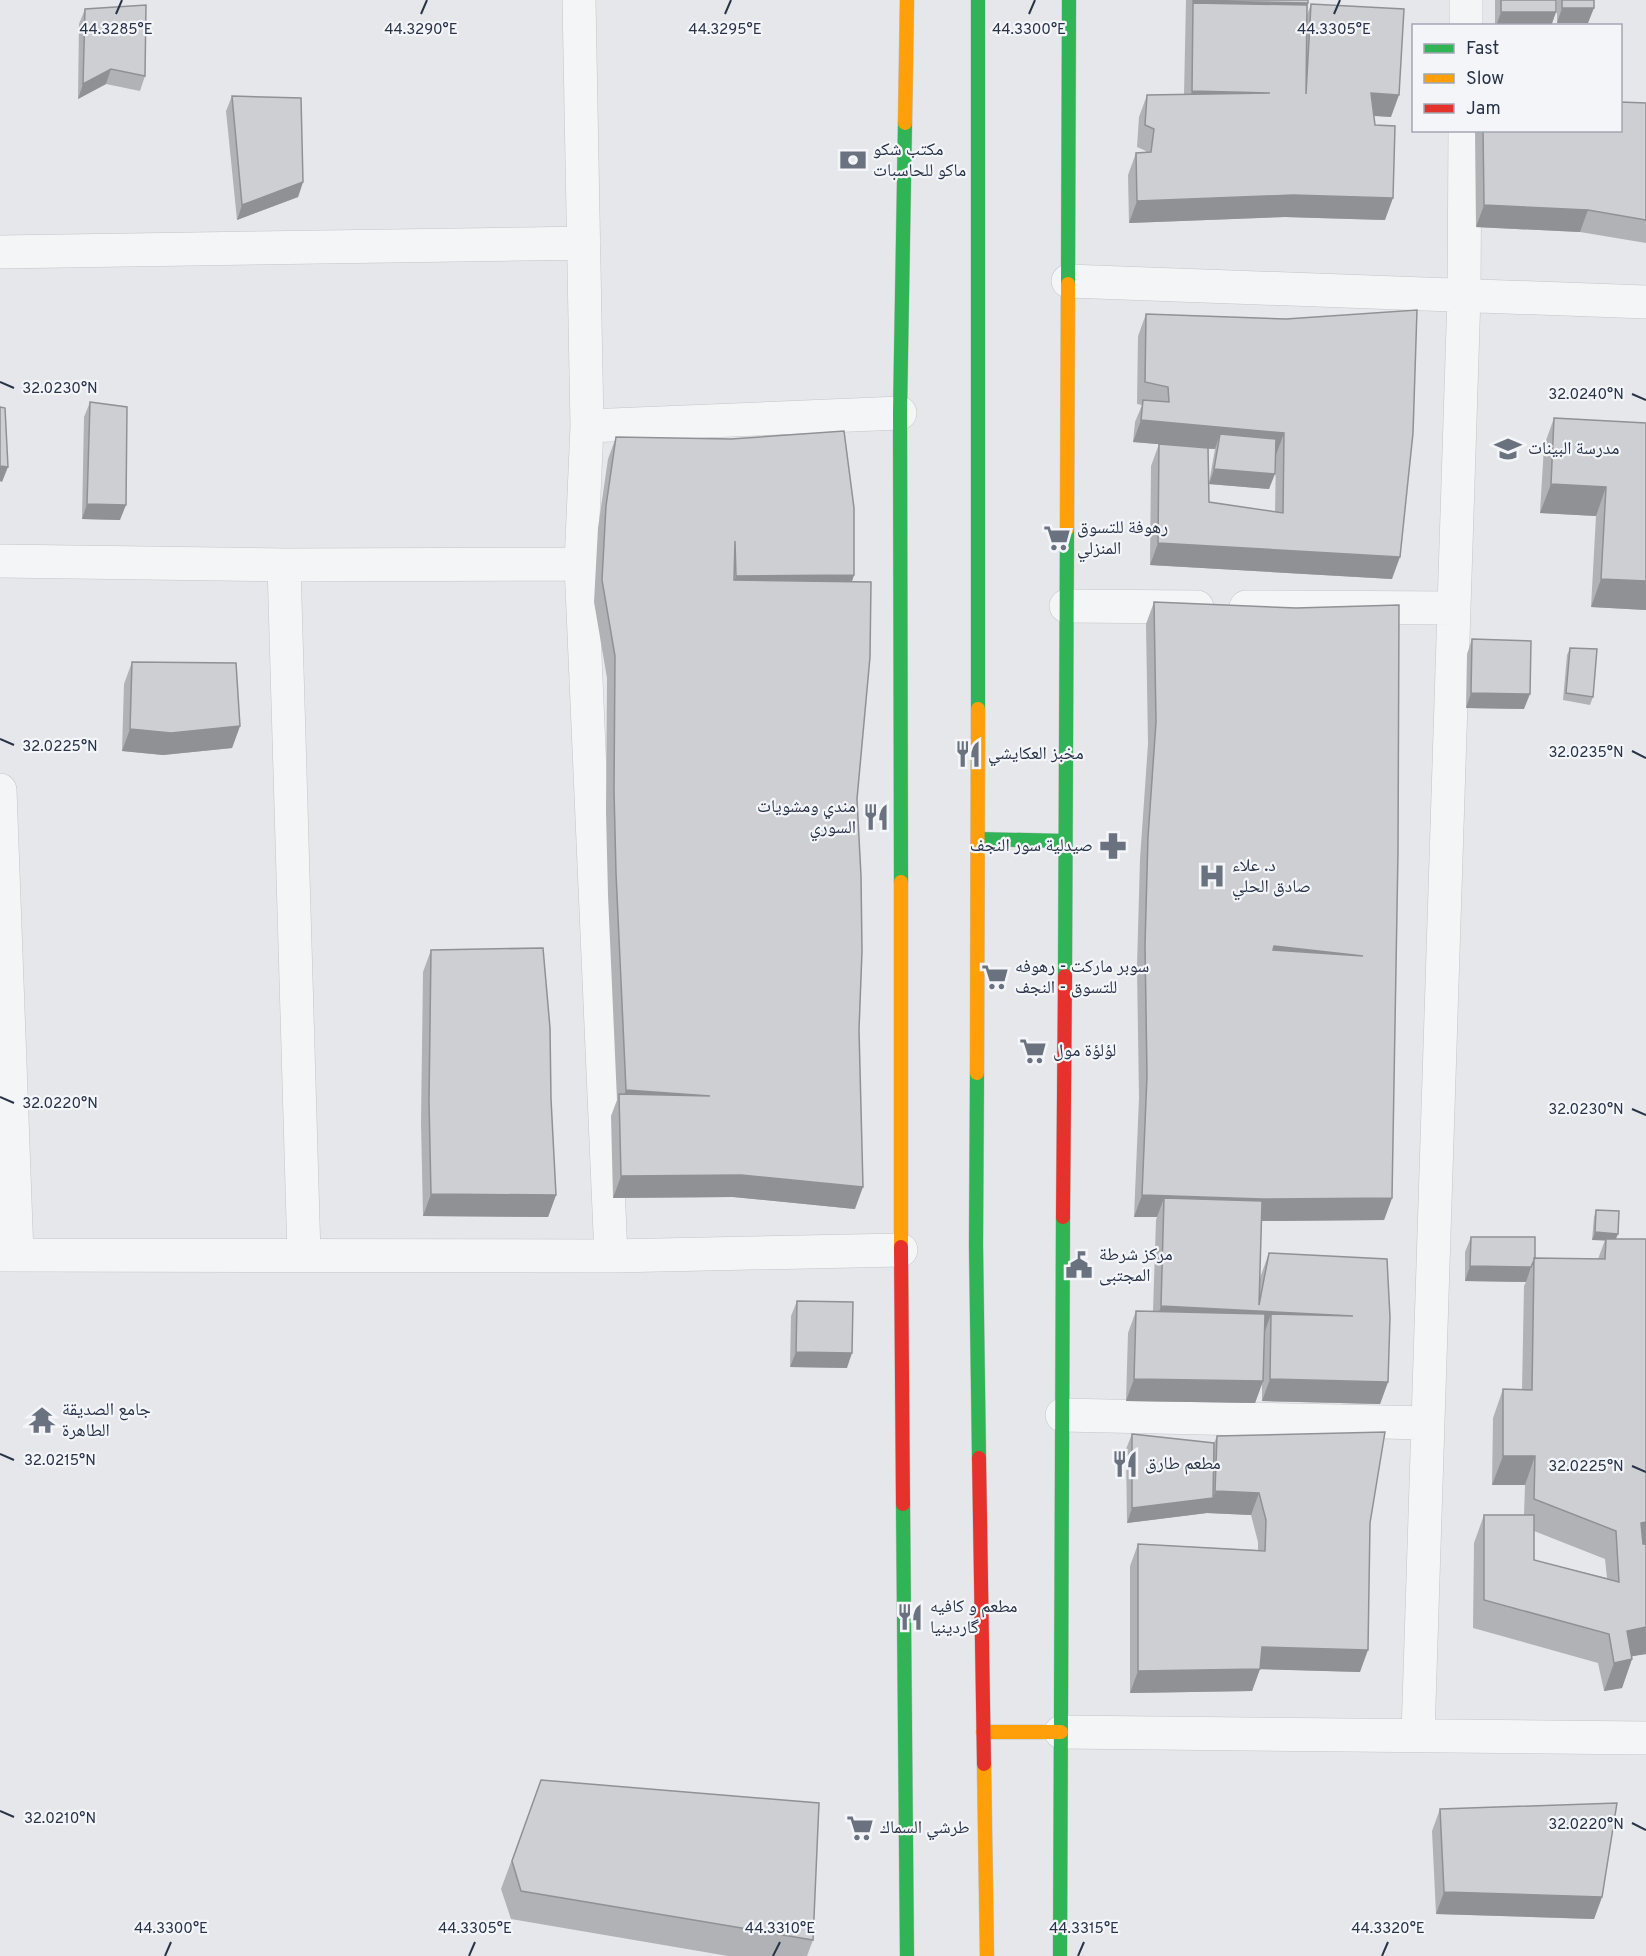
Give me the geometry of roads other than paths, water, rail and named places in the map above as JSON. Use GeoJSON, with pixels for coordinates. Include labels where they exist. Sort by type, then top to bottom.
{"type":"FeatureCollection","features":[{"type":"Feature","properties":{"kind":"main road"},"geometry":{"type":"LineString","coordinates":[[907,0],[900,413],[901,1250],[907,1956]]}},
{"type":"Feature","properties":{"kind":"main road"},"geometry":{"type":"LineString","coordinates":[[978,0],[978,839],[975,1245],[987,1956]]}},
{"type":"Feature","properties":{"kind":"main road"},"geometry":{"type":"LineString","coordinates":[[1060,1956],[1069,0]]}},
{"type":"Feature","properties":{"kind":"main road"},"geometry":{"type":"LineString","coordinates":[[978,839],[1065,841]]}},
{"type":"Feature","properties":{"kind":"main road"},"geometry":{"type":"LineString","coordinates":[[983,1732],[1061,1732]]}},
{"type":"Feature","properties":{"kind":"street"},"geometry":{"type":"LineString","coordinates":[[579,0],[587,426],[581,564],[611,1256]]}},
{"type":"Feature","properties":{"kind":"street"},"geometry":{"type":"LineString","coordinates":[[1466,0],[1466,24]]}},
{"type":"Feature","properties":{"kind":"street"},"geometry":{"type":"LineString","coordinates":[[1418,1735],[1464,295],[1465,132]]}},
{"type":"Feature","properties":{"kind":"street"},"geometry":{"type":"LineString","coordinates":[[0,252],[584,243]]}},
{"type":"Feature","properties":{"kind":"street"},"geometry":{"type":"LineString","coordinates":[[1068,281],[1646,302]]}},
{"type":"Feature","properties":{"kind":"street"},"geometry":{"type":"LineString","coordinates":[[587,426],[900,413]]}},
{"type":"Feature","properties":{"kind":"street"},"geometry":{"type":"LineString","coordinates":[[0,561],[284,565],[581,564]]}},
{"type":"Feature","properties":{"kind":"street"},"geometry":{"type":"LineString","coordinates":[[284,565],[304,1256]]}},
{"type":"Feature","properties":{"kind":"street"},"geometry":{"type":"LineString","coordinates":[[1066,606],[1454,608]]}},
{"type":"Feature","properties":{"kind":"street"},"geometry":{"type":"LineString","coordinates":[[0,790],[8,1255],[611,1256],[901,1250]]}},
{"type":"Feature","properties":{"kind":"street"},"geometry":{"type":"LineString","coordinates":[[1062,1415],[1428,1423]]}},
{"type":"Feature","properties":{"kind":"street"},"geometry":{"type":"LineString","coordinates":[[1061,1732],[1646,1738]]}},
{"type":"Feature","properties":{"kind":"place","name":"مكتب شكو ماكو للحاسبات"},"geometry":{"type":"Point","coordinates":[853,160]}},
{"type":"Feature","properties":{"kind":"place","name":"مدرسة البينات"},"geometry":{"type":"Point","coordinates":[1508,449]}},
{"type":"Feature","properties":{"kind":"place","name":"رهوفة للتسوق المنزلي"},"geometry":{"type":"Point","coordinates":[1057,538]}},
{"type":"Feature","properties":{"kind":"place","name":"مخبز العكايشي"},"geometry":{"type":"Point","coordinates":[968,754]}},
{"type":"Feature","properties":{"kind":"place","name":"مندي ومشويات السوري"},"geometry":{"type":"Point","coordinates":[876,817]}},
{"type":"Feature","properties":{"kind":"place","name":"صيدلية سور النجف"},"geometry":{"type":"Point","coordinates":[1113,846]}},
{"type":"Feature","properties":{"kind":"place","name":"د. علاء صادق الحلي"},"geometry":{"type":"Point","coordinates":[1212,876]}},
{"type":"Feature","properties":{"kind":"place","name":"سوبر ماركت - رهوفه للتسوق - النجف"},"geometry":{"type":"Point","coordinates":[995,977]}},
{"type":"Feature","properties":{"kind":"place","name":"لؤلؤة مول"},"geometry":{"type":"Point","coordinates":[1033,1051]}},
{"type":"Feature","properties":{"kind":"place","name":"مركز شرطة المجتبى"},"geometry":{"type":"Point","coordinates":[1079,1265]}},
{"type":"Feature","properties":{"kind":"place","name":"جامع الصديقة الطاهرة"},"geometry":{"type":"Point","coordinates":[42,1420]}},
{"type":"Feature","properties":{"kind":"place","name":"مطعم طارق"},"geometry":{"type":"Point","coordinates":[1125,1464]}},
{"type":"Feature","properties":{"kind":"place","name":"مطعم و كافيه گاردينيا"},"geometry":{"type":"Point","coordinates":[910,1617]}},
{"type":"Feature","properties":{"kind":"place","name":"طرشي السماك"},"geometry":{"type":"Point","coordinates":[860,1828]}}]}
